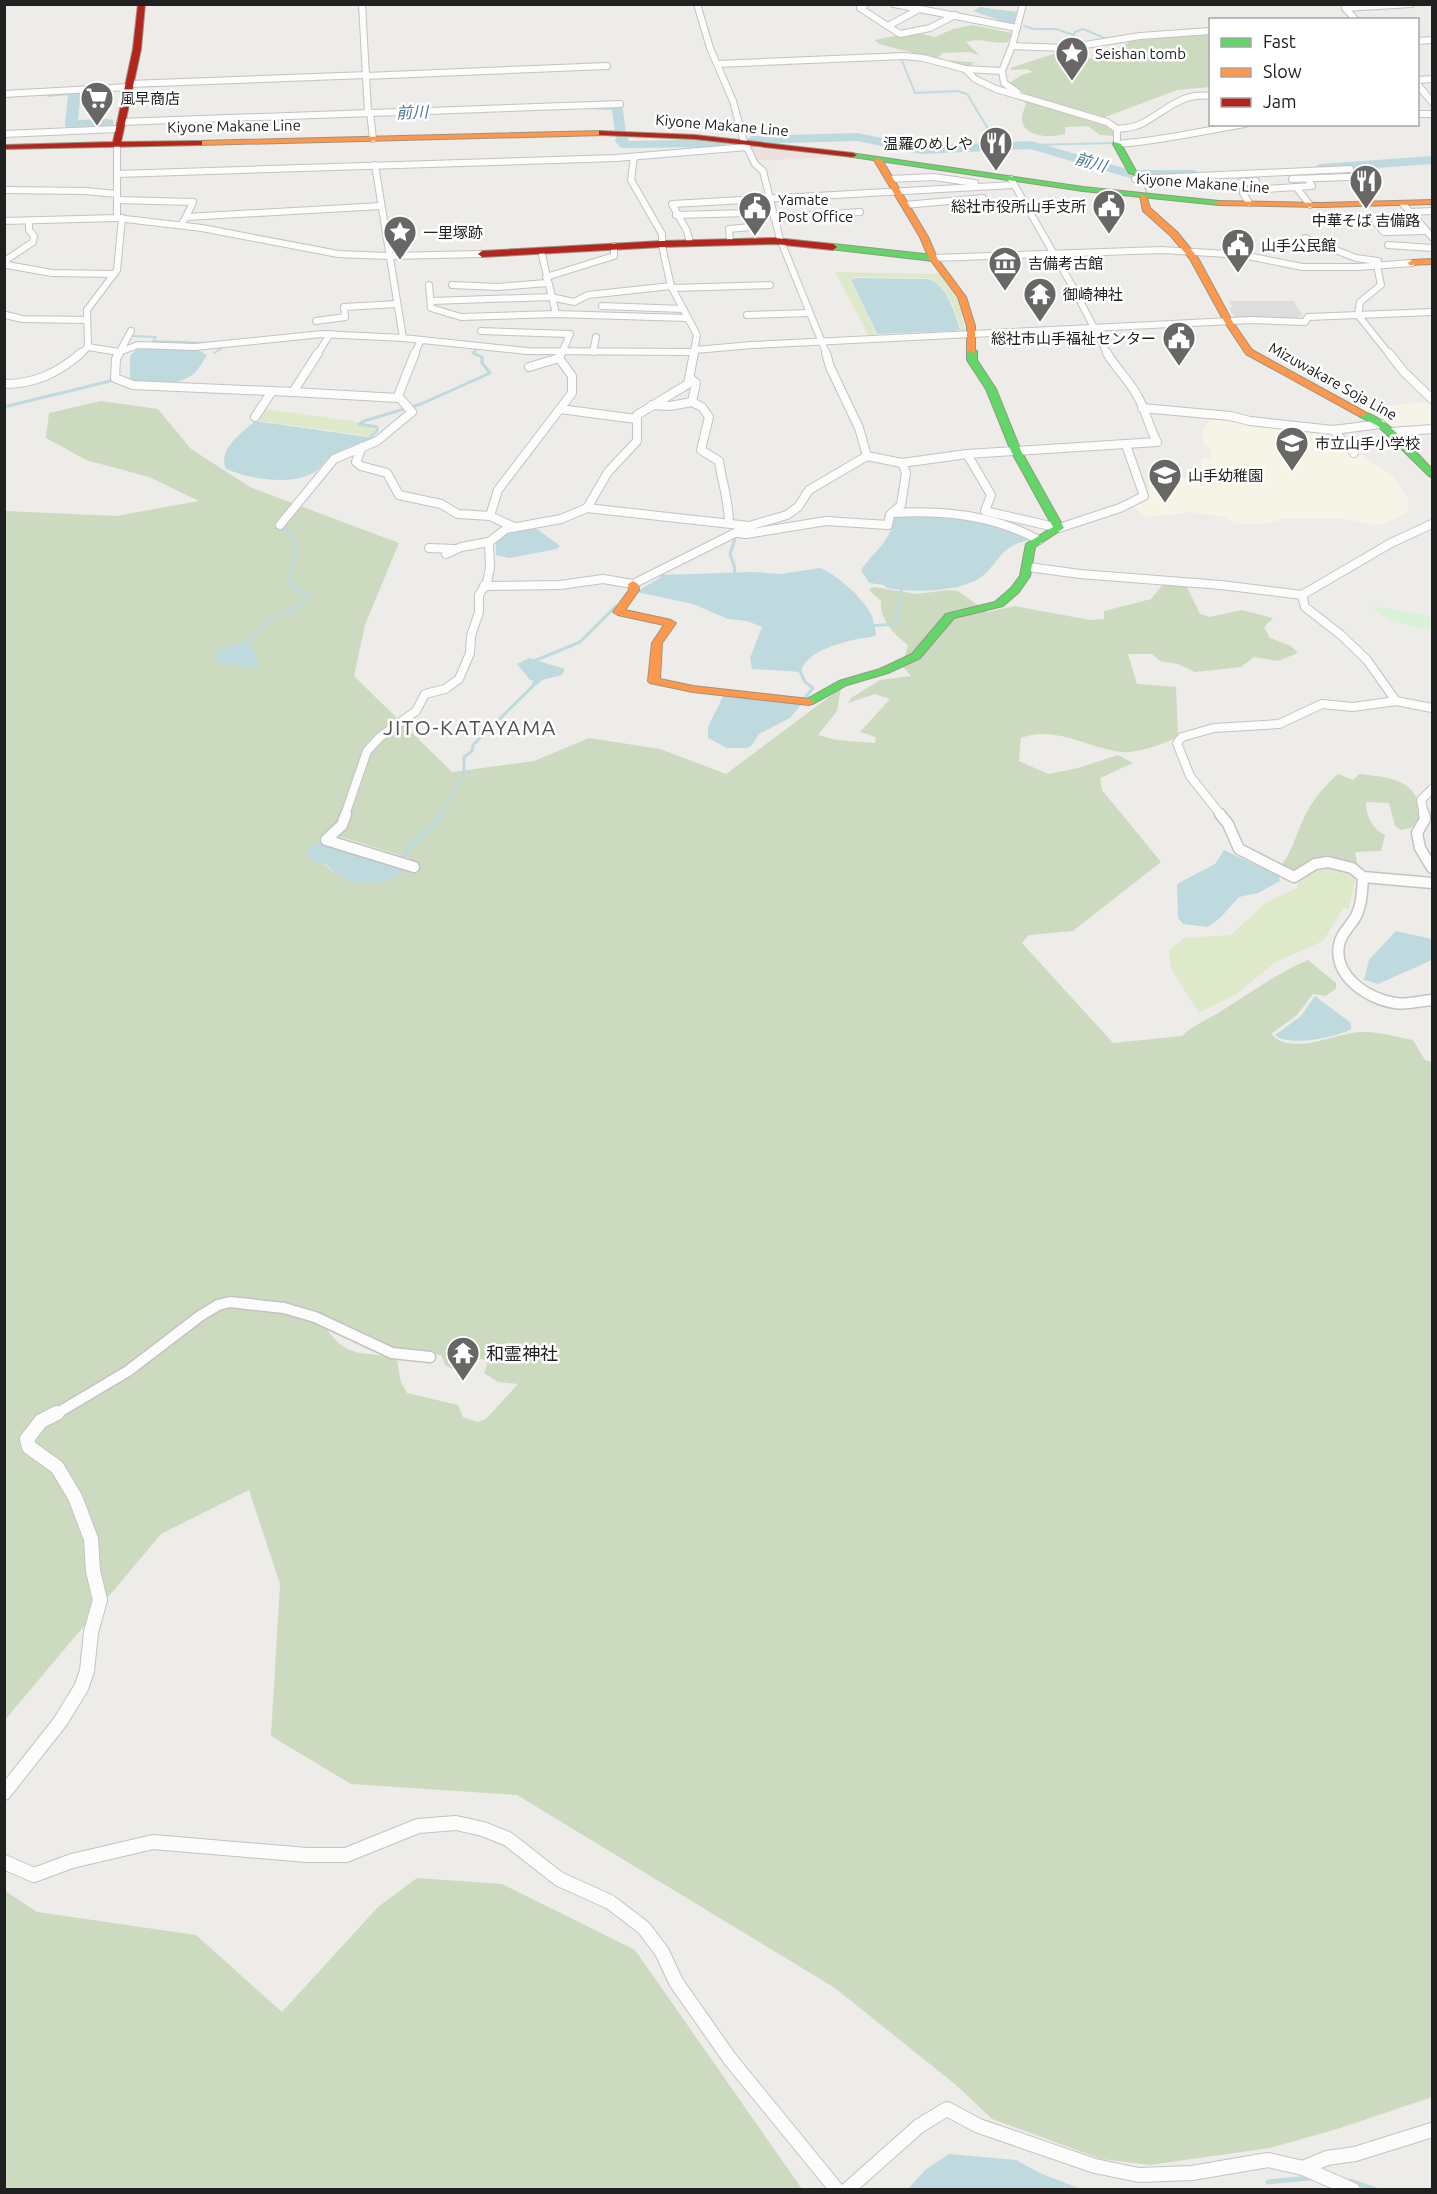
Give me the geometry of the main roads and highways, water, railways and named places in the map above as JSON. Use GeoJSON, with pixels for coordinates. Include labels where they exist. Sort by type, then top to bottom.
{"type":"FeatureCollection","features":[{"type":"Feature","properties":{"kind":"main road"},"geometry":{"type":"LineString","coordinates":[[117,144],[137,49],[142,4]]}},
{"type":"Feature","properties":{"kind":"main road","name":"Kiyone Makane Line"},"geometry":{"type":"LineString","coordinates":[[4,147],[584,132],[655,135],[746,144],[878,160],[1012,182],[1143,196],[1249,203],[1406,208],[1432,202]]}},
{"type":"Feature","properties":{"kind":"main road"},"geometry":{"type":"LineString","coordinates":[[1117,143],[1136,176]]}},
{"type":"Feature","properties":{"kind":"main road"},"geometry":{"type":"LineString","coordinates":[[633,584],[634,590],[618,612],[671,623],[657,644],[654,681],[693,689],[725,691],[800,702],[814,701],[843,683],[884,671],[916,656],[950,616],[999,604],[1015,590],[1028,567],[1028,549],[1059,528],[1016,451],[991,389],[972,360],[970,347],[972,334],[962,297],[933,258],[926,239],[878,160]]}},
{"type":"Feature","properties":{"kind":"main road","name":"Mizuwakare Soja Line"},"geometry":{"type":"LineString","coordinates":[[1143,196],[1146,209],[1188,250],[1205,275],[1228,321],[1250,352],[1260,360],[1298,378],[1386,428],[1432,474]]}},
{"type":"Feature","properties":{"kind":"main road"},"geometry":{"type":"LineString","coordinates":[[482,254],[662,243],[782,242],[933,258]]}},
{"type":"Feature","properties":{"kind":"main road"},"geometry":{"type":"LineString","coordinates":[[1412,263],[1432,262]]}},
{"type":"Feature","properties":{"kind":"water"},"geometry":{"type":"Polygon","coordinates":[[[980,7],[1017,12],[1013,25],[973,11],[980,7]]]}},
{"type":"Feature","properties":{"kind":"water"},"geometry":{"type":"Polygon","coordinates":[[[857,278],[928,279],[935,282],[949,300],[960,329],[877,334],[851,280],[857,278]]]}},
{"type":"Feature","properties":{"kind":"water"},"geometry":{"type":"Polygon","coordinates":[[[138,348],[196,349],[207,355],[196,371],[186,379],[162,384],[145,383],[130,380],[130,356],[138,348]]]}},
{"type":"Feature","properties":{"kind":"water"},"geometry":{"type":"Polygon","coordinates":[[[255,421],[377,437],[334,454],[315,472],[303,477],[270,480],[226,469],[224,462],[225,454],[233,441],[255,421]]]}},
{"type":"Feature","properties":{"kind":"water"},"geometry":{"type":"Polygon","coordinates":[[[932,515],[996,525],[1030,540],[1009,548],[978,579],[954,588],[910,591],[869,583],[861,570],[886,539],[893,517],[932,515]]]}},
{"type":"Feature","properties":{"kind":"water"},"geometry":{"type":"Polygon","coordinates":[[[520,529],[537,529],[560,546],[557,549],[509,558],[496,555],[496,541],[520,529]]]}},
{"type":"Feature","properties":{"kind":"water"},"geometry":{"type":"Polygon","coordinates":[[[819,568],[841,581],[863,602],[872,616],[876,635],[841,643],[824,650],[809,659],[801,672],[752,669],[750,658],[762,627],[747,621],[728,619],[693,604],[636,592],[660,578],[660,575],[751,572],[782,574],[819,568]]]}},
{"type":"Feature","properties":{"kind":"water"},"geometry":{"type":"Polygon","coordinates":[[[235,643],[252,646],[260,665],[253,668],[217,662],[215,658],[218,651],[235,643]]]}},
{"type":"Feature","properties":{"kind":"water"},"geometry":{"type":"Polygon","coordinates":[[[529,658],[565,669],[562,675],[542,680],[537,685],[531,684],[534,681],[530,680],[517,664],[529,658]]]}},
{"type":"Feature","properties":{"kind":"water"},"geometry":{"type":"Polygon","coordinates":[[[724,694],[801,705],[790,718],[759,734],[752,745],[747,748],[727,748],[708,738],[708,727],[724,694]]]}},
{"type":"Feature","properties":{"kind":"water"},"geometry":{"type":"Polygon","coordinates":[[[316,843],[337,847],[406,870],[386,881],[364,884],[354,882],[334,872],[326,864],[314,862],[307,854],[316,843]]]}},
{"type":"Feature","properties":{"kind":"water"},"geometry":{"type":"Polygon","coordinates":[[[1224,850],[1279,876],[1280,881],[1258,893],[1239,897],[1220,918],[1208,927],[1183,924],[1178,918],[1177,884],[1215,864],[1224,850]]]}},
{"type":"Feature","properties":{"kind":"water"},"geometry":{"type":"Polygon","coordinates":[[[1396,931],[1432,939],[1432,960],[1378,984],[1364,980],[1369,960],[1396,931]]]}},
{"type":"Feature","properties":{"kind":"water"},"geometry":{"type":"Polygon","coordinates":[[[1315,996],[1351,1023],[1351,1029],[1335,1035],[1301,1041],[1281,1039],[1275,1035],[1301,1016],[1315,996]]]}},
{"type":"Feature","properties":{"kind":"water"},"geometry":{"type":"Polygon","coordinates":[[[949,2154],[1016,2160],[1040,2173],[1081,2189],[908,2189],[925,2170],[949,2154]]]}},
{"type":"Feature","properties":{"kind":"waterway"},"geometry":{"type":"LineString","coordinates":[[695,4],[703,32]]}},
{"type":"Feature","properties":{"kind":"waterway"},"geometry":{"type":"LineString","coordinates":[[1024,26],[1034,29],[1056,29],[1074,35],[1075,32],[1083,29],[1107,39]]}},
{"type":"Feature","properties":{"kind":"waterway"},"geometry":{"type":"LineString","coordinates":[[899,58],[901,58],[915,93],[957,91],[967,94],[993,137],[994,146]]}},
{"type":"Feature","properties":{"kind":"waterway","name":"前川"},"geometry":{"type":"LineString","coordinates":[[48,93],[75,91],[71,124],[108,123]]}},
{"type":"Feature","properties":{"kind":"waterway","name":"前川"},"geometry":{"type":"LineString","coordinates":[[590,106],[618,106],[621,131]]}},
{"type":"Feature","properties":{"kind":"waterway","name":"前川"},"geometry":{"type":"LineString","coordinates":[[622,136],[622,141],[626,145],[721,143]]}},
{"type":"Feature","properties":{"kind":"waterway","name":"前川"},"geometry":{"type":"LineString","coordinates":[[752,140],[857,137],[922,150],[1031,145],[1130,174],[1194,174]]}},
{"type":"Feature","properties":{"kind":"waterway"},"geometry":{"type":"LineString","coordinates":[[1031,145],[1116,143]]}},
{"type":"Feature","properties":{"kind":"waterway","name":"前川"},"geometry":{"type":"LineString","coordinates":[[1320,168],[1432,160]]}},
{"type":"Feature","properties":{"kind":"waterway"},"geometry":{"type":"LineString","coordinates":[[1142,175],[1147,194]]}},
{"type":"Feature","properties":{"kind":"waterway"},"geometry":{"type":"LineString","coordinates":[[132,336],[156,337],[153,341],[213,343]]}},
{"type":"Feature","properties":{"kind":"waterway"},"geometry":{"type":"LineString","coordinates":[[214,353],[221,349],[219,346]]}},
{"type":"Feature","properties":{"kind":"waterway"},"geometry":{"type":"LineString","coordinates":[[473,353],[477,349]]}},
{"type":"Feature","properties":{"kind":"waterway"},"geometry":{"type":"LineString","coordinates":[[368,439],[377,431],[377,427],[359,424],[364,421],[421,404],[490,373],[482,363],[482,357],[473,353]]}},
{"type":"Feature","properties":{"kind":"waterway"},"geometry":{"type":"LineString","coordinates":[[473,353],[477,355]]}},
{"type":"Feature","properties":{"kind":"waterway"},"geometry":{"type":"LineString","coordinates":[[4,407],[114,380]]}},
{"type":"Feature","properties":{"kind":"waterway"},"geometry":{"type":"LineString","coordinates":[[285,523],[284,525],[298,548],[291,571],[290,585],[310,597]]}},
{"type":"Feature","properties":{"kind":"waterway"},"geometry":{"type":"LineString","coordinates":[[734,573],[735,568],[730,554],[735,539]]}},
{"type":"Feature","properties":{"kind":"waterway"},"geometry":{"type":"LineString","coordinates":[[870,626],[894,624],[897,621],[902,586]]}},
{"type":"Feature","properties":{"kind":"waterway"},"geometry":{"type":"LineString","coordinates":[[242,647],[266,623],[294,609],[306,600]]}},
{"type":"Feature","properties":{"kind":"waterway"},"geometry":{"type":"LineString","coordinates":[[534,661],[580,642],[616,606]]}},
{"type":"Feature","properties":{"kind":"waterway"},"geometry":{"type":"LineString","coordinates":[[799,669],[805,682],[813,688],[803,700]]}},
{"type":"Feature","properties":{"kind":"waterway"},"geometry":{"type":"LineString","coordinates":[[440,815],[464,774],[464,757],[472,751],[473,745],[537,682]]}},
{"type":"Feature","properties":{"kind":"waterway"},"geometry":{"type":"LineString","coordinates":[[400,860],[407,854],[406,850],[436,823],[441,814]]}},
{"type":"Feature","properties":{"kind":"waterway"},"geometry":{"type":"LineString","coordinates":[[1268,2182],[1309,2178]]}},
{"type":"Feature","properties":{"kind":"waterway"},"geometry":{"type":"LineString","coordinates":[[1350,2181],[1377,2190]]}},
{"type":"Feature","properties":{"kind":"place","name":"Seishan tomb"},"geometry":{"type":"Point","coordinates":[1072,82]}},
{"type":"Feature","properties":{"kind":"place","name":"風早商店"},"geometry":{"type":"Point","coordinates":[97,127]}},
{"type":"Feature","properties":{"kind":"place","name":"温羅のめしや"},"geometry":{"type":"Point","coordinates":[996,172]}},
{"type":"Feature","properties":{"kind":"place","name":"中華そば 吉備路"},"geometry":{"type":"Point","coordinates":[1366,210]}},
{"type":"Feature","properties":{"kind":"place","name":"総社市役所山手支所"},"geometry":{"type":"Point","coordinates":[1109,235]}},
{"type":"Feature","properties":{"kind":"place","name":"Yamate Post Office"},"geometry":{"type":"Point","coordinates":[755,237]}},
{"type":"Feature","properties":{"kind":"place","name":"一里塚跡"},"geometry":{"type":"Point","coordinates":[400,261]}},
{"type":"Feature","properties":{"kind":"place","name":"山手公民館"},"geometry":{"type":"Point","coordinates":[1238,274]}},
{"type":"Feature","properties":{"kind":"place","name":"吉備考古館"},"geometry":{"type":"Point","coordinates":[1005,292]}},
{"type":"Feature","properties":{"kind":"place","name":"御崎神社"},"geometry":{"type":"Point","coordinates":[1040,323]}},
{"type":"Feature","properties":{"kind":"place","name":"総社市山手福祉センター"},"geometry":{"type":"Point","coordinates":[1179,367]}},
{"type":"Feature","properties":{"kind":"place","name":"市立山手小学校"},"geometry":{"type":"Point","coordinates":[1292,472]}},
{"type":"Feature","properties":{"kind":"place","name":"山手幼稚園"},"geometry":{"type":"Point","coordinates":[1165,504]}},
{"type":"Feature","properties":{"kind":"place","name":"和霊神社"},"geometry":{"type":"Point","coordinates":[463,1382]}},
{"type":"Feature","properties":{"kind":"district","name":"JITO-KATAYAMA"},"geometry":{"type":"Point","coordinates":[470,727]}}]}
